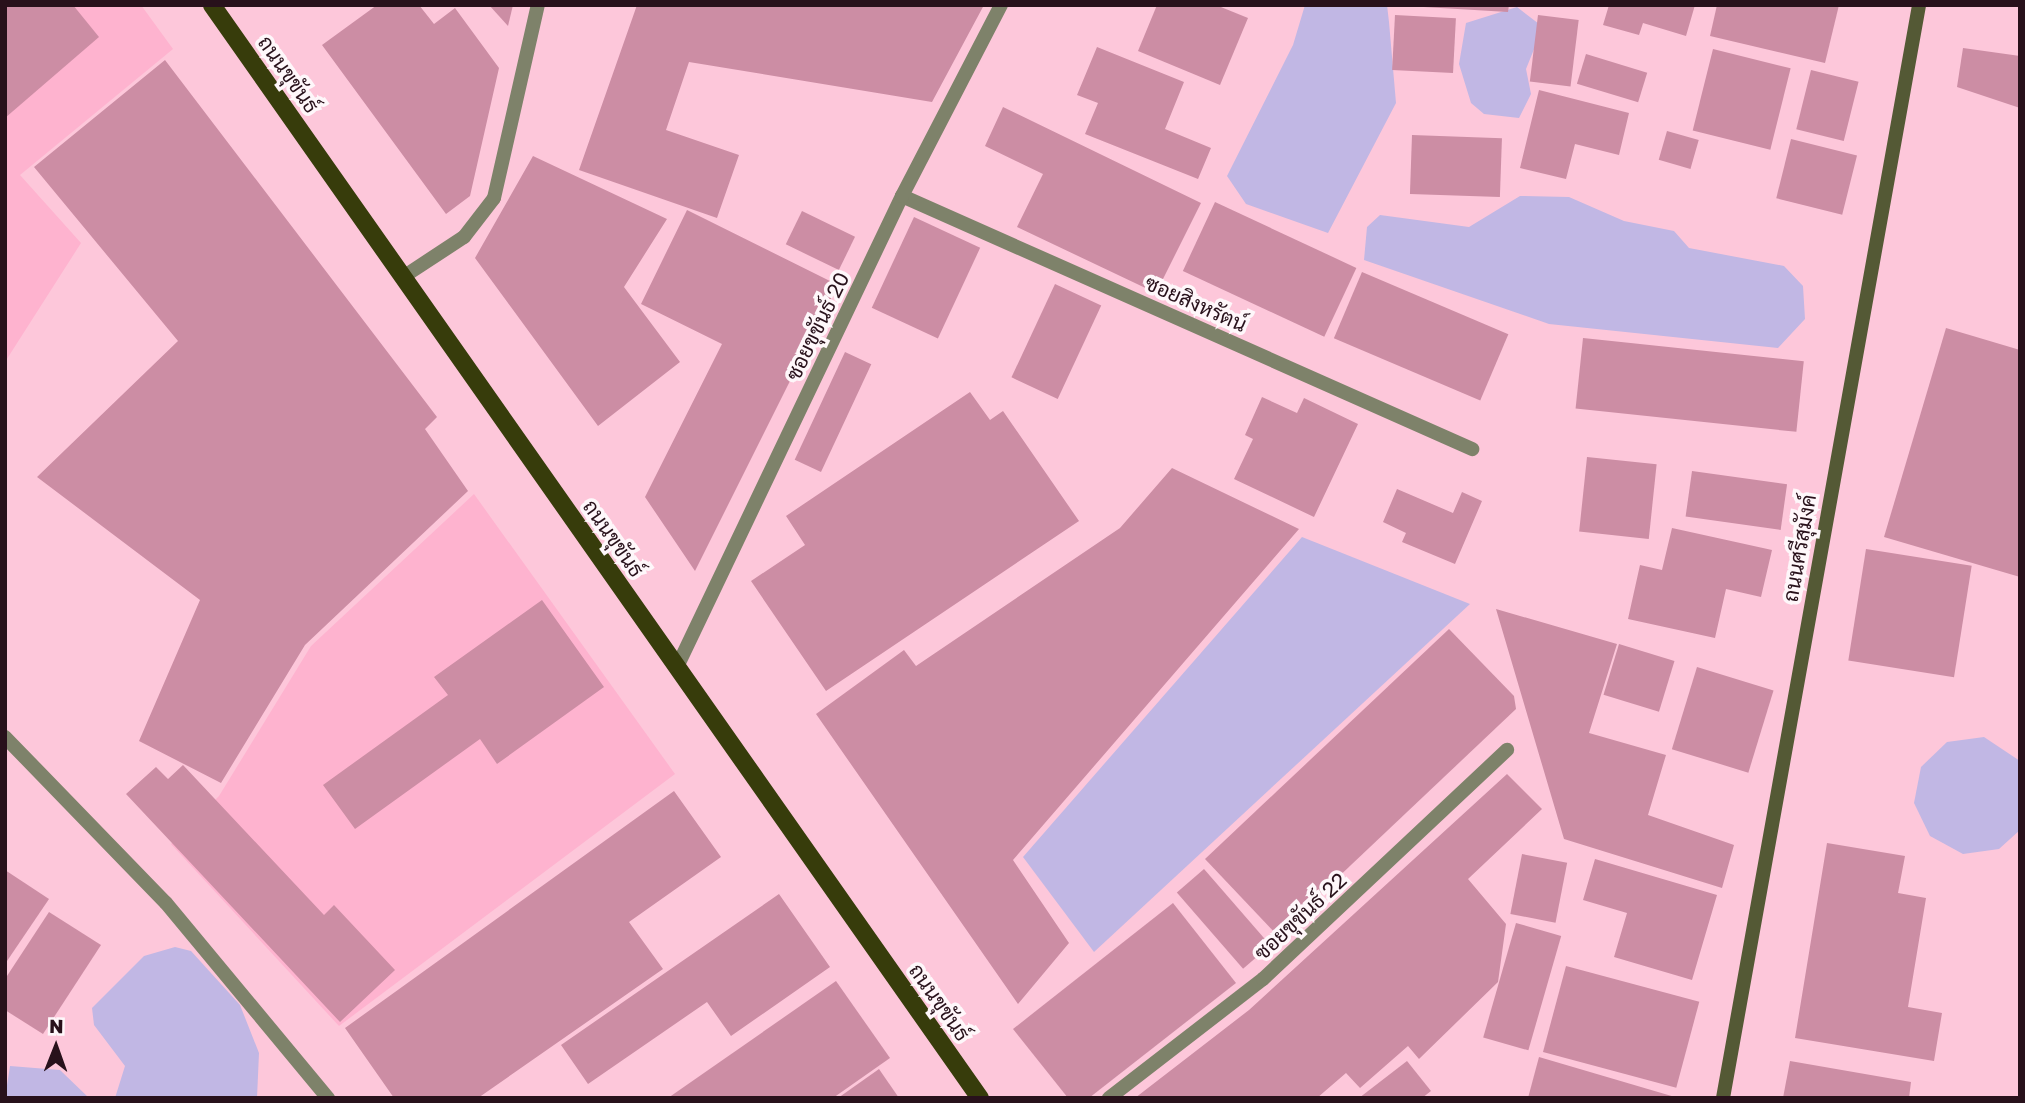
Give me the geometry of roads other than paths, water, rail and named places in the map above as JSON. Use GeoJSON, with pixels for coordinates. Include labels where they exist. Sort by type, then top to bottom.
{"type":"FeatureCollection","features":[{"type":"Feature","properties":{"kind":"main road","name":"ถนนขุขันธ์"},"geometry":{"type":"LineString","coordinates":[[212,5],[980,1098]]}},
{"type":"Feature","properties":{"kind":"street"},"geometry":{"type":"LineString","coordinates":[[403,277],[464,237],[494,198],[538,5]]}},
{"type":"Feature","properties":{"kind":"street","name":"ซอยขุขันธ์ 20"},"geometry":{"type":"LineString","coordinates":[[677,667],[902,196],[1001,5]]}},
{"type":"Feature","properties":{"kind":"street","name":"ถนนศรีสุมังค์"},"geometry":{"type":"LineString","coordinates":[[1723,1098],[1919,5]]}},
{"type":"Feature","properties":{"kind":"street","name":"ซอยสิงหรัตน์"},"geometry":{"type":"LineString","coordinates":[[902,196],[1472,449]]}},
{"type":"Feature","properties":{"kind":"street"},"geometry":{"type":"LineString","coordinates":[[5,737],[166,902],[328,1098]]}},
{"type":"Feature","properties":{"kind":"street","name":"ซอยขุขันธ์ 22"},"geometry":{"type":"LineString","coordinates":[[1109,1098],[1263,979],[1507,750]]}}]}
